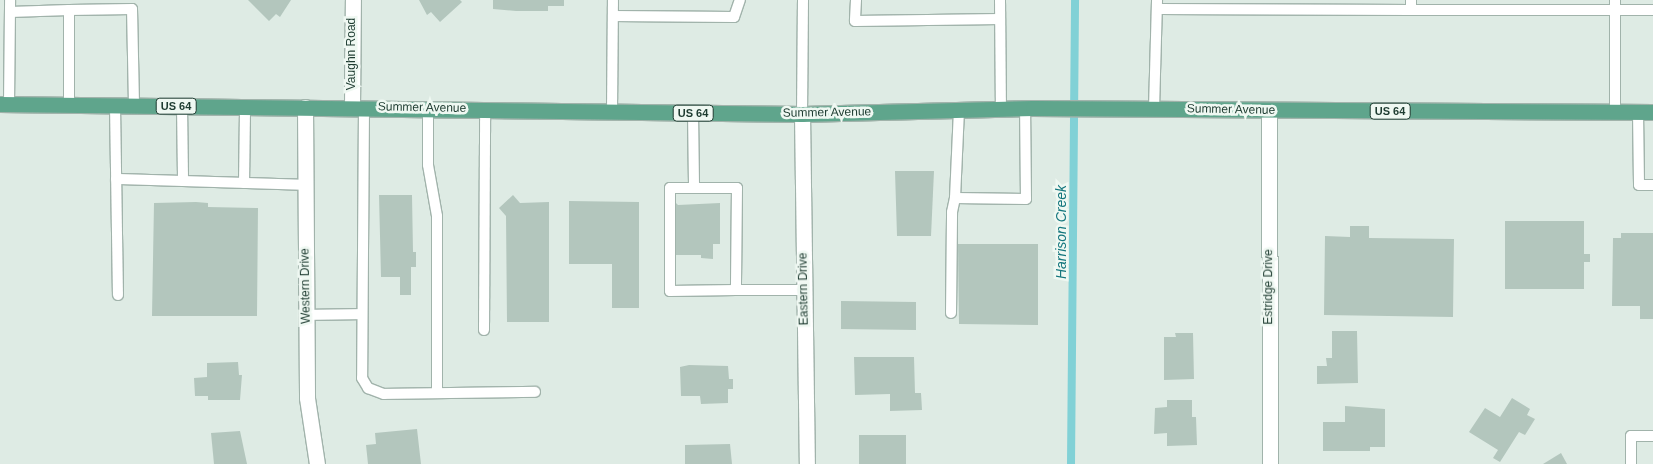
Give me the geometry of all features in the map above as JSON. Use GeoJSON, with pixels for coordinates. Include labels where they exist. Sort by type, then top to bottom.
{"type":"FeatureCollection","features":[{"type":"Feature","properties":{"kind":"main road","name":"Summer Avenue"},"geometry":{"type":"LineString","coordinates":[[4,104],[802,114],[1029,108],[1646,112]]}},
{"type":"Feature","properties":{"kind":"street","name":"Vaughn Road"},"geometry":{"type":"LineString","coordinates":[[352,0],[358,107]]}},
{"type":"Feature","properties":{"kind":"street","name":"Western Drive"},"geometry":{"type":"LineString","coordinates":[[305,107],[307,398],[317,464]]}},
{"type":"Feature","properties":{"kind":"street","name":"Estridge Drive"},"geometry":{"type":"LineString","coordinates":[[1269,111],[1270,464]]}},
{"type":"Feature","properties":{"kind":"street","name":"Eastern Drive"},"geometry":{"type":"LineString","coordinates":[[802,114],[807,464]]}},
{"type":"Feature","properties":{"kind":"lane"},"geometry":{"type":"LineString","coordinates":[[4,104],[10,0]]}},
{"type":"Feature","properties":{"kind":"lane"},"geometry":{"type":"LineString","coordinates":[[612,111],[613,0]]}},
{"type":"Feature","properties":{"kind":"lane"},"geometry":{"type":"LineString","coordinates":[[613,16],[734,17],[740,0]]}},
{"type":"Feature","properties":{"kind":"lane"},"geometry":{"type":"LineString","coordinates":[[802,114],[803,0]]}},
{"type":"Feature","properties":{"kind":"lane"},"geometry":{"type":"LineString","coordinates":[[856,0],[855,21],[1000,19]]}},
{"type":"Feature","properties":{"kind":"lane"},"geometry":{"type":"LineString","coordinates":[[1000,0],[1001,109]]}},
{"type":"Feature","properties":{"kind":"lane"},"geometry":{"type":"LineString","coordinates":[[1154,109],[1157,4],[1615,5],[1653,10]]}},
{"type":"Feature","properties":{"kind":"lane"},"geometry":{"type":"LineString","coordinates":[[1615,5],[1615,112]]}},
{"type":"Feature","properties":{"kind":"lane"},"geometry":{"type":"LineString","coordinates":[[10,12],[132,9],[134,106]]}},
{"type":"Feature","properties":{"kind":"lane"},"geometry":{"type":"LineString","coordinates":[[69,106],[70,10]]}},
{"type":"Feature","properties":{"kind":"lane"},"geometry":{"type":"LineString","coordinates":[[115,106],[118,295]]}},
{"type":"Feature","properties":{"kind":"lane"},"geometry":{"type":"LineString","coordinates":[[182,106],[183,181]]}},
{"type":"Feature","properties":{"kind":"lane"},"geometry":{"type":"LineString","coordinates":[[244,183],[245,107]]}},
{"type":"Feature","properties":{"kind":"lane"},"geometry":{"type":"LineString","coordinates":[[358,107],[362,378],[368,388],[384,394],[535,392]]}},
{"type":"Feature","properties":{"kind":"lane"},"geometry":{"type":"LineString","coordinates":[[428,108],[428,165],[437,216],[437,393]]}},
{"type":"Feature","properties":{"kind":"lane"},"geometry":{"type":"LineString","coordinates":[[956,198],[1026,199],[1029,108]]}},
{"type":"Feature","properties":{"kind":"lane"},"geometry":{"type":"LineString","coordinates":[[952,313],[952,212],[956,198],[959,109]]}},
{"type":"Feature","properties":{"kind":"lane"},"geometry":{"type":"LineString","coordinates":[[484,330],[485,110]]}},
{"type":"Feature","properties":{"kind":"lane"},"geometry":{"type":"LineString","coordinates":[[1646,112],[1639,185],[1653,185]]}},
{"type":"Feature","properties":{"kind":"lane"},"geometry":{"type":"LineString","coordinates":[[693,113],[694,188]]}},
{"type":"Feature","properties":{"kind":"lane"},"geometry":{"type":"LineString","coordinates":[[116,179],[305,185]]}},
{"type":"Feature","properties":{"kind":"lane"},"geometry":{"type":"LineString","coordinates":[[736,290],[737,188],[670,188],[670,291],[804,290]]}},
{"type":"Feature","properties":{"kind":"lane"},"geometry":{"type":"LineString","coordinates":[[306,314],[362,314]]}},
{"type":"Feature","properties":{"kind":"lane"},"geometry":{"type":"LineString","coordinates":[[1630,464],[1631,436],[1653,436]]}},
{"type":"Feature","properties":{"kind":"building"},"geometry":{"type":"Polygon","coordinates":[[[248,0],[291,0],[280,17],[276,14],[269,21],[248,0]]]}},
{"type":"Feature","properties":{"kind":"building"},"geometry":{"type":"Polygon","coordinates":[[[419,0],[460,0],[462,2],[440,22],[431,12],[427,15],[419,0]]]}},
{"type":"Feature","properties":{"kind":"building"},"geometry":{"type":"Polygon","coordinates":[[[493,0],[564,0],[564,6],[548,6],[548,11],[516,11],[493,9],[493,0]]]}},
{"type":"Feature","properties":{"kind":"building"},"geometry":{"type":"Polygon","coordinates":[[[895,171],[934,171],[931,236],[897,236],[895,171]]]}},
{"type":"Feature","properties":{"kind":"building"},"geometry":{"type":"Polygon","coordinates":[[[379,195],[412,195],[413,252],[416,252],[416,267],[411,267],[411,295],[400,295],[400,277],[381,277],[379,195]]]}},
{"type":"Feature","properties":{"kind":"building"},"geometry":{"type":"Polygon","coordinates":[[[513,195],[520,203],[549,202],[549,322],[507,322],[506,216],[499,208],[513,195]]]}},
{"type":"Feature","properties":{"kind":"building"},"geometry":{"type":"Polygon","coordinates":[[[569,201],[639,202],[639,308],[612,308],[612,264],[569,264],[569,201]]]}},
{"type":"Feature","properties":{"kind":"building"},"geometry":{"type":"Polygon","coordinates":[[[675,202],[678,205],[720,203],[720,244],[713,244],[713,259],[701,258],[701,255],[675,255],[675,202]]]}},
{"type":"Feature","properties":{"kind":"building"},"geometry":{"type":"Polygon","coordinates":[[[154,203],[208,203],[208,207],[258,208],[257,316],[152,316],[154,203]]]}},
{"type":"Feature","properties":{"kind":"building"},"geometry":{"type":"Polygon","coordinates":[[[1505,221],[1584,221],[1584,254],[1590,254],[1590,262],[1584,262],[1584,289],[1505,289],[1505,221]]]}},
{"type":"Feature","properties":{"kind":"building"},"geometry":{"type":"Polygon","coordinates":[[[1350,226],[1369,226],[1369,238],[1454,239],[1453,317],[1324,315],[1325,236],[1350,237],[1350,226]]]}},
{"type":"Feature","properties":{"kind":"building"},"geometry":{"type":"Polygon","coordinates":[[[1621,233],[1653,233],[1653,319],[1640,319],[1640,306],[1612,306],[1613,238],[1621,238],[1621,233]]]}},
{"type":"Feature","properties":{"kind":"building"},"geometry":{"type":"Polygon","coordinates":[[[958,244],[1038,244],[1038,325],[959,324],[958,244]]]}},
{"type":"Feature","properties":{"kind":"building"},"geometry":{"type":"Polygon","coordinates":[[[841,301],[916,302],[916,330],[841,329],[841,301]]]}},
{"type":"Feature","properties":{"kind":"building"},"geometry":{"type":"Polygon","coordinates":[[[1332,331],[1357,331],[1358,383],[1317,384],[1317,366],[1327,366],[1326,358],[1332,358],[1332,331]]]}},
{"type":"Feature","properties":{"kind":"building"},"geometry":{"type":"Polygon","coordinates":[[[1175,333],[1193,333],[1194,379],[1164,380],[1164,337],[1176,337],[1175,333]]]}},
{"type":"Feature","properties":{"kind":"building"},"geometry":{"type":"Polygon","coordinates":[[[854,357],[914,357],[915,393],[921,393],[922,410],[890,411],[890,394],[855,395],[854,357]]]}},
{"type":"Feature","properties":{"kind":"building"},"geometry":{"type":"Polygon","coordinates":[[[238,362],[239,375],[242,375],[240,400],[208,400],[208,396],[195,396],[194,378],[207,377],[207,363],[238,362]]]}},
{"type":"Feature","properties":{"kind":"building"},"geometry":{"type":"Polygon","coordinates":[[[689,365],[728,366],[729,379],[733,379],[733,389],[728,389],[728,403],[701,404],[700,396],[681,396],[680,367],[689,365]]]}},
{"type":"Feature","properties":{"kind":"building"},"geometry":{"type":"Polygon","coordinates":[[[1512,398],[1530,409],[1527,415],[1535,419],[1525,435],[1519,432],[1500,462],[1493,458],[1498,450],[1469,432],[1485,408],[1500,417],[1512,398]]]}},
{"type":"Feature","properties":{"kind":"building"},"geometry":{"type":"Polygon","coordinates":[[[1167,400],[1192,400],[1192,417],[1196,417],[1197,445],[1167,446],[1167,433],[1154,434],[1155,408],[1167,407],[1167,400]]]}},
{"type":"Feature","properties":{"kind":"building"},"geometry":{"type":"Polygon","coordinates":[[[1345,406],[1385,409],[1385,447],[1370,447],[1370,451],[1323,451],[1323,422],[1345,422],[1345,406]]]}},
{"type":"Feature","properties":{"kind":"building"},"geometry":{"type":"Polygon","coordinates":[[[417,429],[421,464],[368,464],[366,445],[376,444],[375,433],[417,429]]]}},
{"type":"Feature","properties":{"kind":"building"},"geometry":{"type":"Polygon","coordinates":[[[240,431],[247,464],[214,464],[211,433],[240,431]]]}},
{"type":"Feature","properties":{"kind":"building"},"geometry":{"type":"Polygon","coordinates":[[[859,435],[906,435],[906,464],[859,464],[859,435]]]}},
{"type":"Feature","properties":{"kind":"building"},"geometry":{"type":"Polygon","coordinates":[[[730,444],[732,464],[685,464],[685,445],[730,444]]]}},
{"type":"Feature","properties":{"kind":"building"},"geometry":{"type":"Polygon","coordinates":[[[1561,453],[1567,464],[1543,464],[1561,453]]]}},
{"type":"Feature","properties":{"kind":"waterway","name":"Harrison Creek"},"geometry":{"type":"LineString","coordinates":[[1071,464],[1075,0]]}}]}
